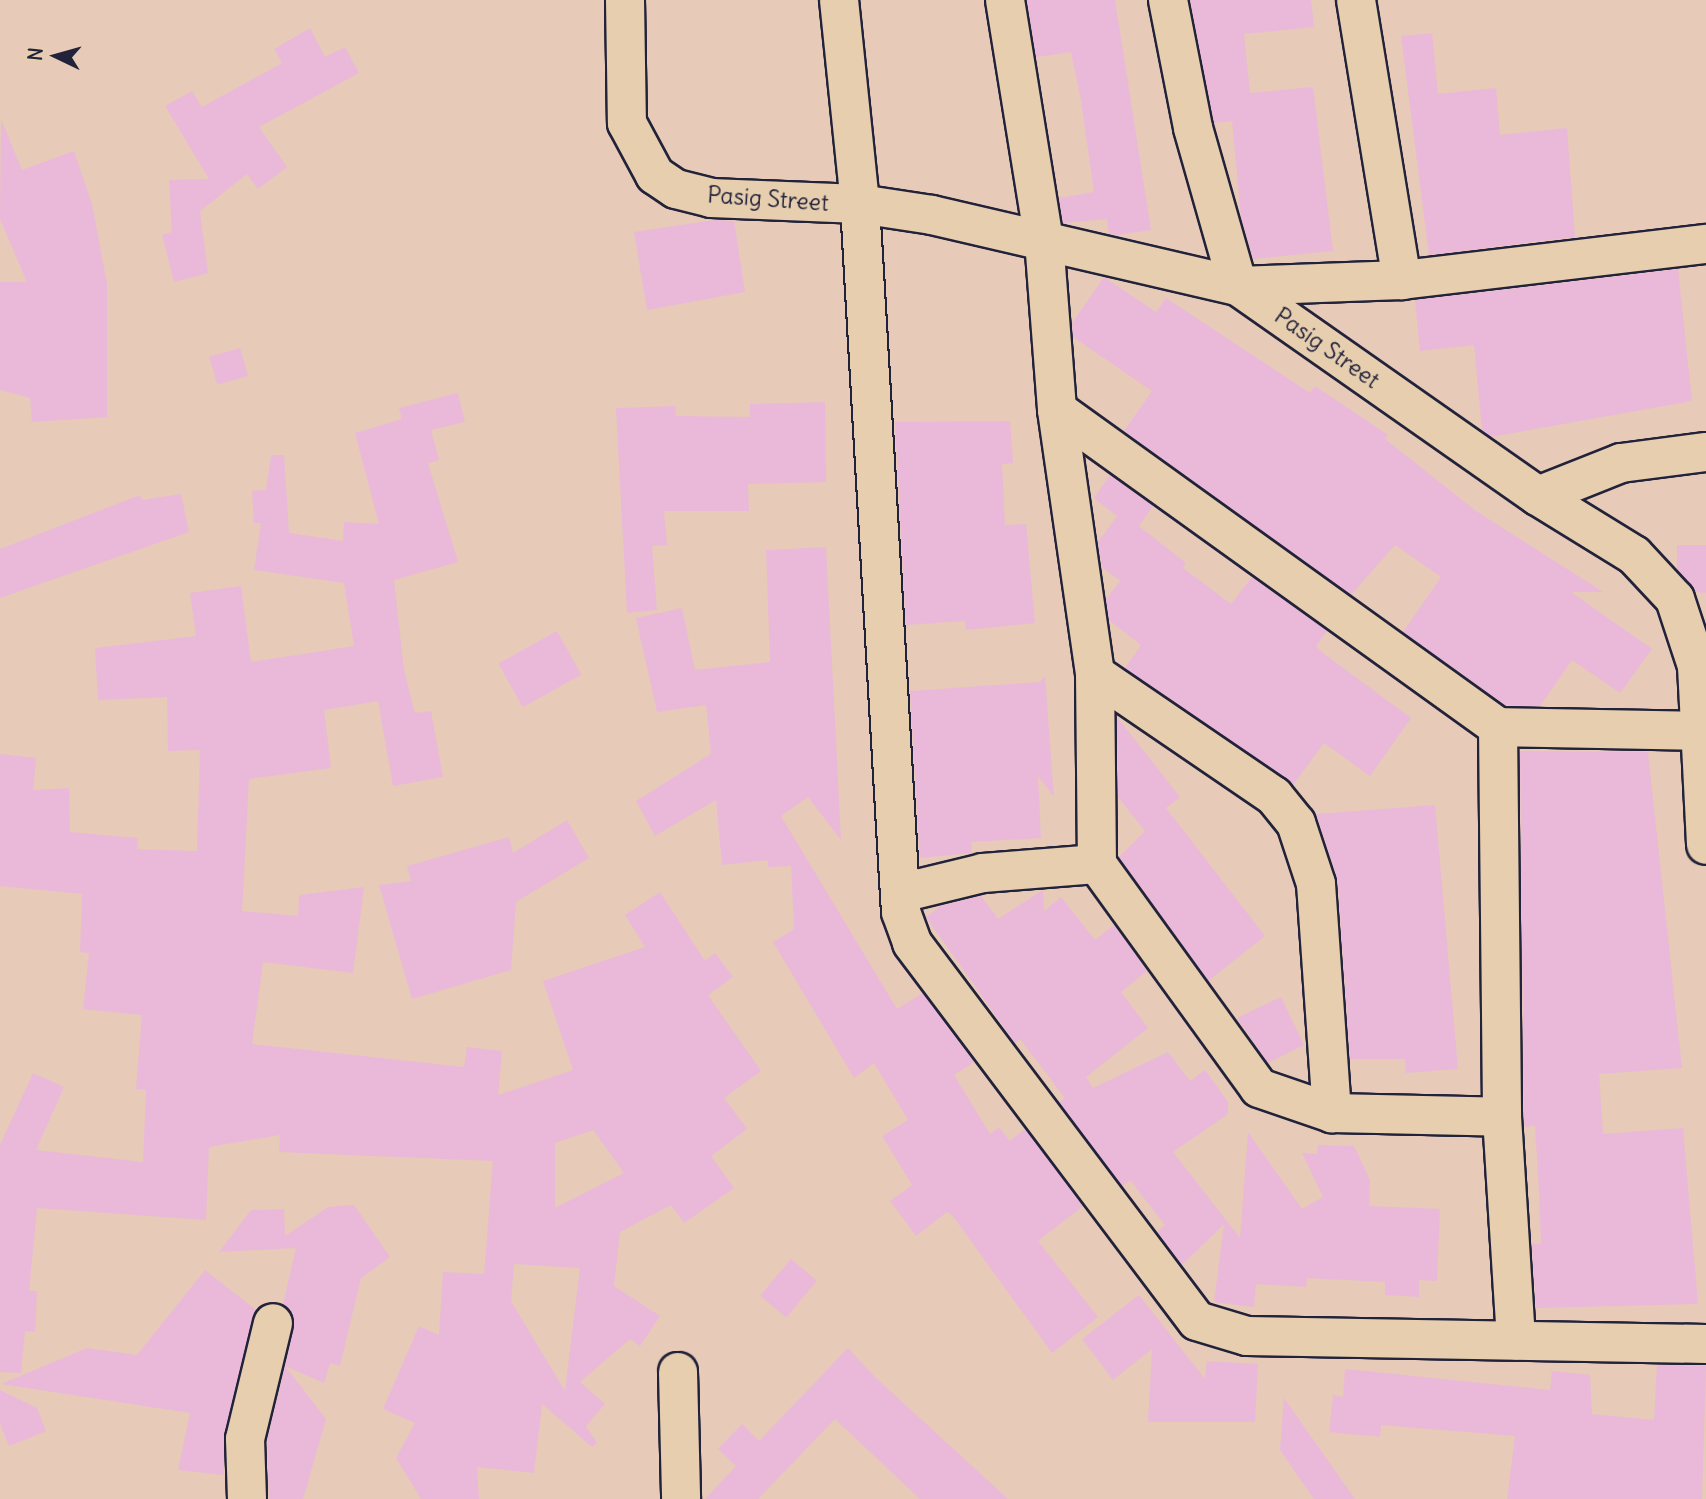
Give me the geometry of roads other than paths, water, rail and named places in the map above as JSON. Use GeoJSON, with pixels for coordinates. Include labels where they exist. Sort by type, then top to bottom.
{"type":"FeatureCollection","features":[{"type":"Feature","properties":{"kind":"street","name":"Pasig Street"},"geometry":{"type":"LineString","coordinates":[[625,0],[627,123],[655,175],[676,189],[711,198],[860,204],[1044,240],[1238,286],[1538,496],[1634,555],[1675,599],[1697,666],[1706,845]]}},
{"type":"Feature","properties":{"kind":"street"},"geometry":{"type":"LineString","coordinates":[[839,0],[860,204],[901,893],[912,943],[1197,1321],[1247,1336],[1706,1344]]}},
{"type":"Feature","properties":{"kind":"street"},"geometry":{"type":"LineString","coordinates":[[1005,0],[1044,240],[1057,410],[1095,674],[1097,864],[1237,1065],[1259,1088],[1287,1102],[1332,1113],[1502,1117]]}},
{"type":"Feature","properties":{"kind":"street"},"geometry":{"type":"LineString","coordinates":[[1168,0],[1193,128],[1238,286],[1402,280],[1706,244]]}},
{"type":"Feature","properties":{"kind":"street"},"geometry":{"type":"LineString","coordinates":[[1356,0],[1402,280]]}},
{"type":"Feature","properties":{"kind":"street"},"geometry":{"type":"LineString","coordinates":[[1057,410],[1498,727],[1701,732]]}},
{"type":"Feature","properties":{"kind":"street"},"geometry":{"type":"LineString","coordinates":[[1538,496],[1621,463],[1706,452]]}},
{"type":"Feature","properties":{"kind":"street"},"geometry":{"type":"LineString","coordinates":[[1095,674],[1274,796],[1296,822],[1315,884],[1332,1113]]}},
{"type":"Feature","properties":{"kind":"street"},"geometry":{"type":"LineString","coordinates":[[1498,727],[1502,1117],[1516,1341]]}},
{"type":"Feature","properties":{"kind":"street"},"geometry":{"type":"LineString","coordinates":[[901,893],[983,873],[1097,864]]}},
{"type":"Feature","properties":{"kind":"street"},"geometry":{"type":"LineString","coordinates":[[247,1499],[245,1439],[273,1323]]}},
{"type":"Feature","properties":{"kind":"street"},"geometry":{"type":"LineString","coordinates":[[678,1372],[681,1499]]}}]}
